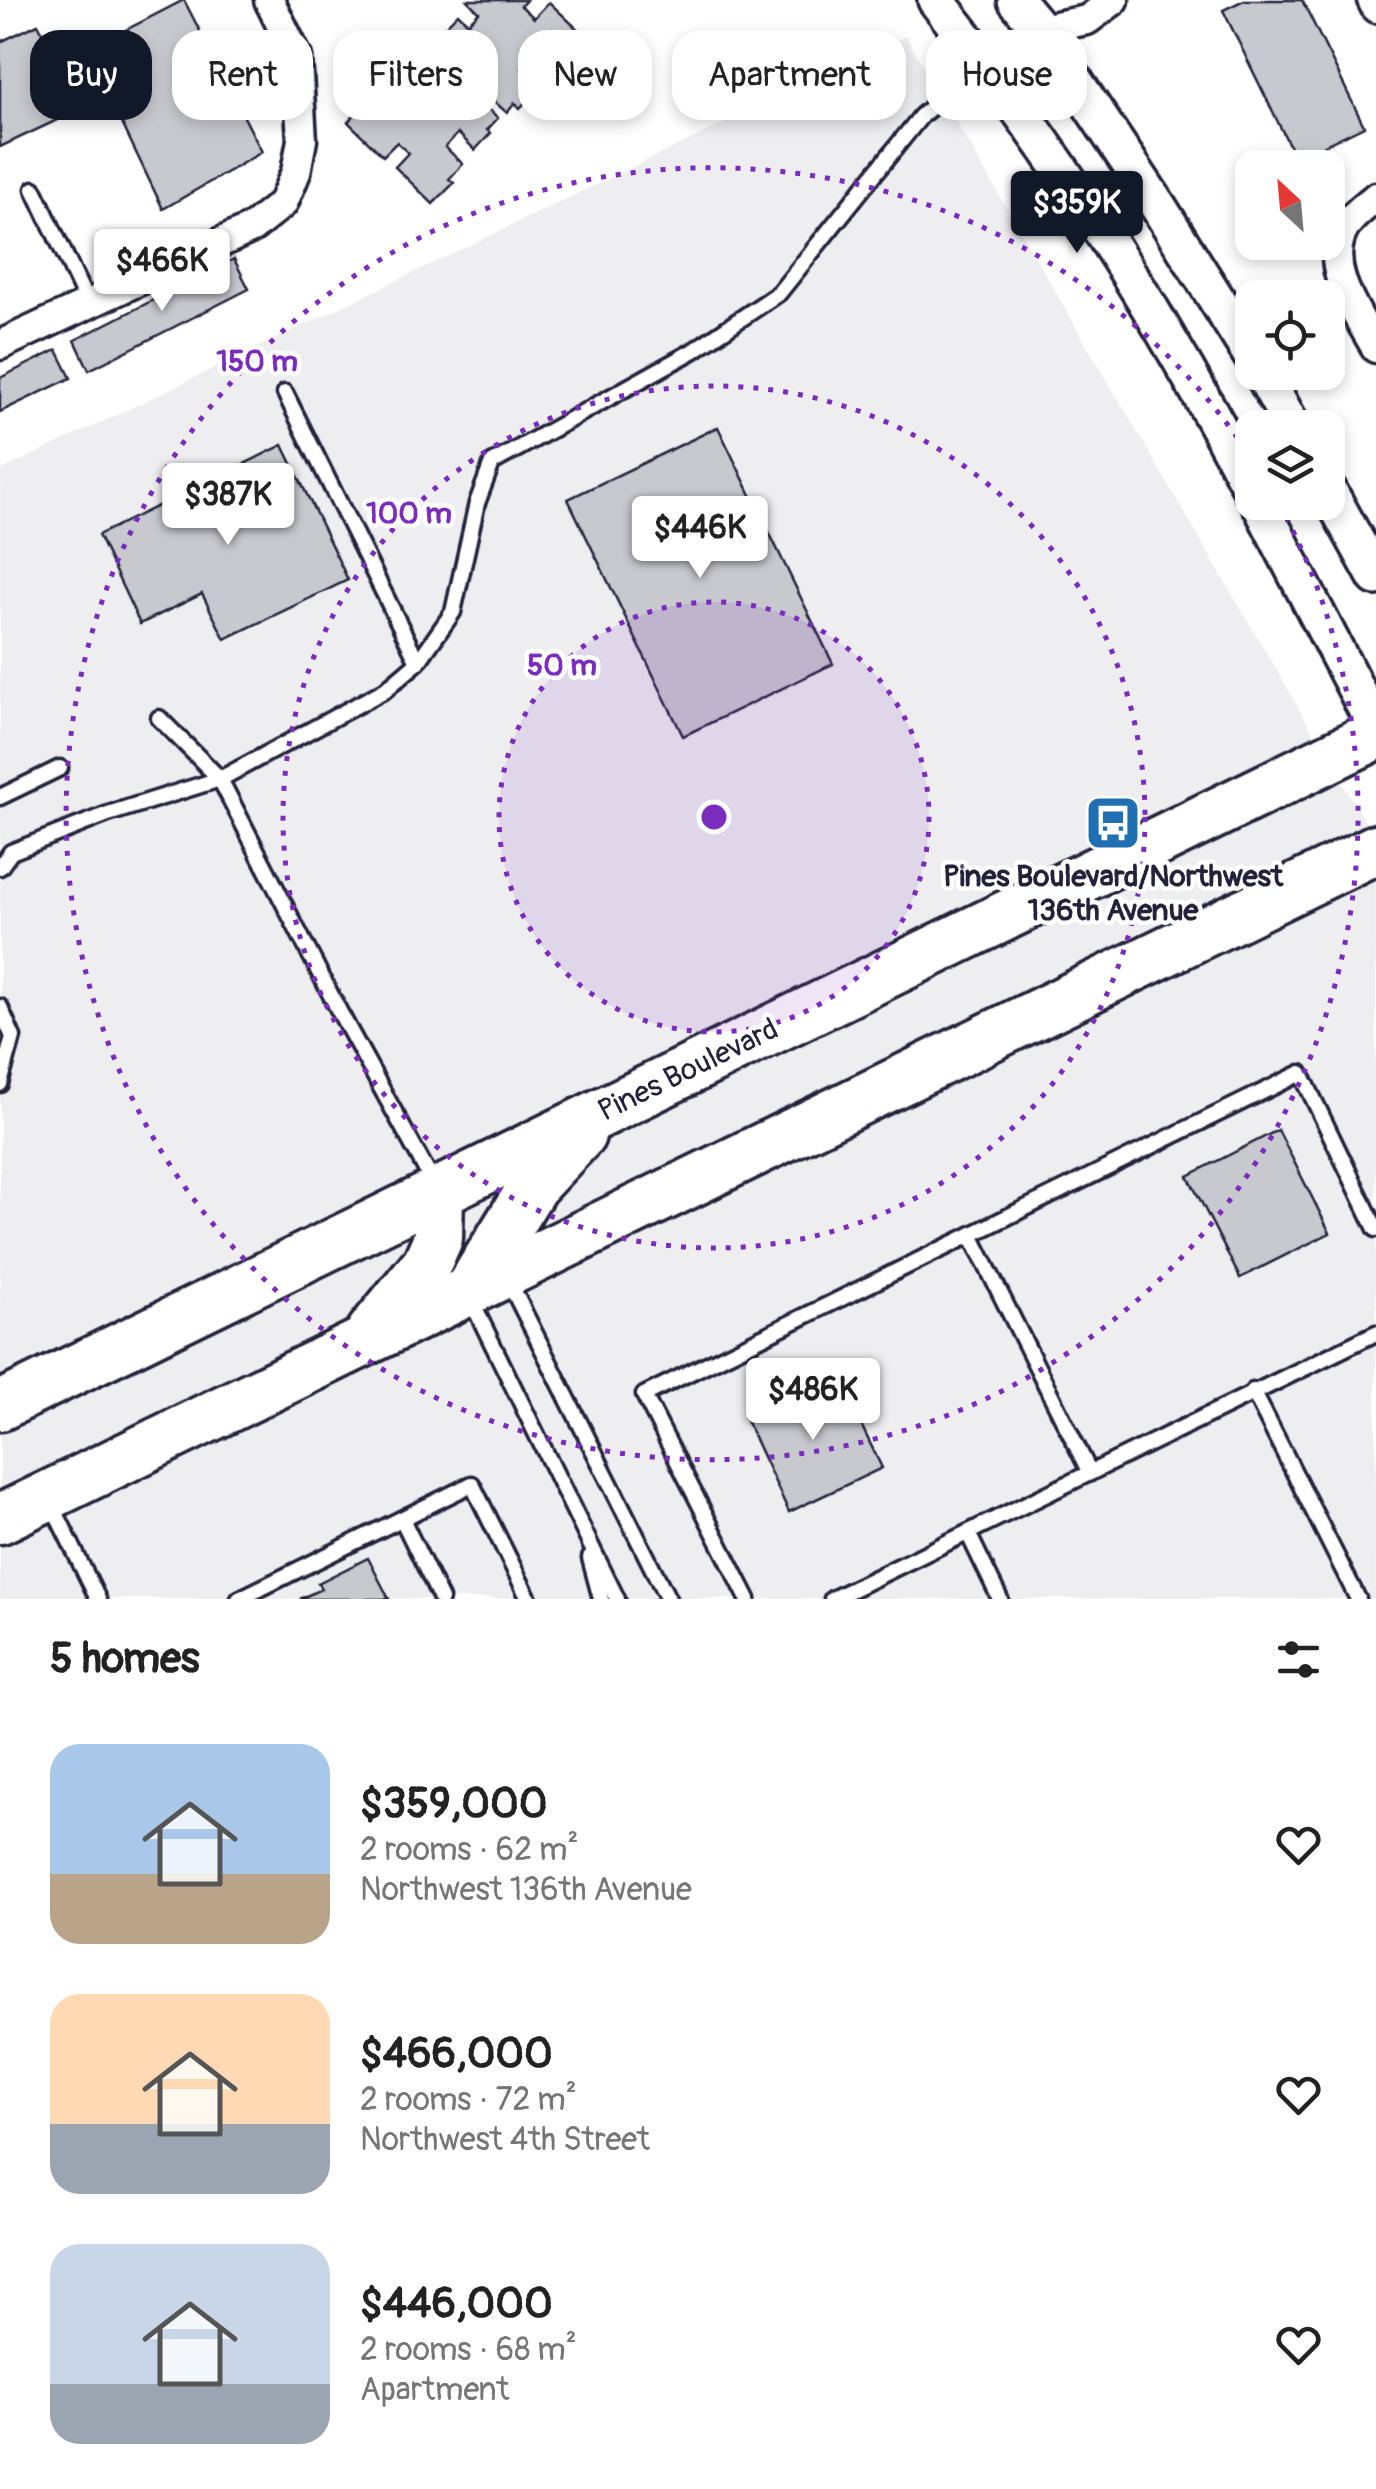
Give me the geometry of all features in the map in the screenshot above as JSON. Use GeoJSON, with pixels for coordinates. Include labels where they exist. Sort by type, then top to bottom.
{"type":"FeatureCollection","features":[{"type":"Feature","properties":{"kind":"highway","name":"Pines Boulevard"},"geometry":{"type":"LineString","coordinates":[[0,1406],[1376,731]]}},
{"type":"Feature","properties":{"kind":"highway"},"geometry":{"type":"LineString","coordinates":[[0,1519],[1376,849]]}},
{"type":"Feature","properties":{"kind":"highway"},"geometry":{"type":"LineString","coordinates":[[486,1283],[533,1186],[600,1114]]}},
{"type":"Feature","properties":{"kind":"highway"},"geometry":{"type":"LineString","coordinates":[[363,1343],[428,1263],[438,1238],[439,1193]]}},
{"type":"Feature","properties":{"kind":"street"},"geometry":{"type":"LineString","coordinates":[[0,345],[252,228],[284,202],[296,172],[302,122],[297,57],[270,0]]}},
{"type":"Feature","properties":{"kind":"street"},"geometry":{"type":"LineString","coordinates":[[936,0],[960,30]]}},
{"type":"Feature","properties":{"kind":"street"},"geometry":{"type":"LineString","coordinates":[[1016,0],[1047,15],[1087,20],[1114,0]]}},
{"type":"Feature","properties":{"kind":"street"},"geometry":{"type":"LineString","coordinates":[[1372,0],[1376,8]]}},
{"type":"Feature","properties":{"kind":"street"},"geometry":{"type":"LineString","coordinates":[[1026,30],[1047,15]]}},
{"type":"Feature","properties":{"kind":"street"},"geometry":{"type":"LineString","coordinates":[[1047,15],[1235,328]]}},
{"type":"Feature","properties":{"kind":"street"},"geometry":{"type":"LineString","coordinates":[[1024,120],[1106,240],[1200,390],[1235,458]]}},
{"type":"Feature","properties":{"kind":"street"},"geometry":{"type":"LineString","coordinates":[[1376,197],[1346,224],[1335,250],[1344,289],[1376,348]]}},
{"type":"Feature","properties":{"kind":"street"},"geometry":{"type":"LineString","coordinates":[[1267,520],[1376,731]]}},
{"type":"Feature","properties":{"kind":"street"},"geometry":{"type":"LineString","coordinates":[[1345,520],[1376,577]]}},
{"type":"Feature","properties":{"kind":"lane"},"geometry":{"type":"LineString","coordinates":[[0,867],[11,852],[108,814],[220,779],[384,690],[418,662],[453,612],[477,502],[492,463],[693,351],[778,293],[926,112]]}},
{"type":"Feature","properties":{"kind":"lane"},"geometry":{"type":"LineString","coordinates":[[34,189],[86,302]]}},
{"type":"Feature","properties":{"kind":"lane"},"geometry":{"type":"LineString","coordinates":[[285,394],[418,662]]}},
{"type":"Feature","properties":{"kind":"lane"},"geometry":{"type":"LineString","coordinates":[[159,718],[220,779],[339,1011],[439,1193]]}},
{"type":"Feature","properties":{"kind":"lane"},"geometry":{"type":"LineString","coordinates":[[0,797],[60,768]]}},
{"type":"Feature","properties":{"kind":"lane"},"geometry":{"type":"LineString","coordinates":[[0,1007],[13,1037],[0,1084]]}},
{"type":"Feature","properties":{"kind":"lane"},"geometry":{"type":"LineString","coordinates":[[748,1599],[644,1396],[1301,1073],[1376,1229]]}},
{"type":"Feature","properties":{"kind":"lane"},"geometry":{"type":"LineString","coordinates":[[970,1235],[1090,1473]]}},
{"type":"Feature","properties":{"kind":"lane"},"geometry":{"type":"LineString","coordinates":[[486,1283],[583,1528],[617,1599]]}},
{"type":"Feature","properties":{"kind":"lane"},"geometry":{"type":"LineString","coordinates":[[486,1283],[668,1599]]}},
{"type":"Feature","properties":{"kind":"lane"},"geometry":{"type":"LineString","coordinates":[[832,1599],[1376,1333]]}},
{"type":"Feature","properties":{"kind":"lane"},"geometry":{"type":"LineString","coordinates":[[1254,1391],[1358,1599]]}},
{"type":"Feature","properties":{"kind":"lane"},"geometry":{"type":"LineString","coordinates":[[239,1599],[472,1484],[529,1599]]}},
{"type":"Feature","properties":{"kind":"lane"},"geometry":{"type":"LineString","coordinates":[[48,1496],[98,1599]]}},
{"type":"Feature","properties":{"kind":"lane"},"geometry":{"type":"LineString","coordinates":[[402,1518],[441,1599]]}},
{"type":"Feature","properties":{"kind":"lane"},"geometry":{"type":"LineString","coordinates":[[583,1528],[600,1599]]}},
{"type":"Feature","properties":{"kind":"lane"},"geometry":{"type":"LineString","coordinates":[[968,1533],[1000,1599]]}},
{"type":"Feature","properties":{"kind":"shaded area"},"geometry":{"type":"Polygon","coordinates":[[[906,36],[926,70],[926,120],[955,120],[1376,840],[1376,1599],[0,1599],[0,471],[731,120],[906,120],[906,36]]]}},
{"type":"Feature","properties":{"kind":"building"},"geometry":{"type":"Polygon","coordinates":[[[184,0],[199,30],[172,30],[172,120],[246,120],[262,152],[163,209],[120,120],[152,120],[152,30],[126,30],[184,0]]]}},
{"type":"Feature","properties":{"kind":"building"},"geometry":{"type":"Polygon","coordinates":[[[467,0],[526,0],[521,6],[534,18],[549,2],[579,30],[518,30],[518,106],[515,103],[507,113],[498,105],[498,30],[442,30],[458,13],[468,23],[479,12],[467,0]]]}},
{"type":"Feature","properties":{"kind":"building"},"geometry":{"type":"Polygon","coordinates":[[[1244,0],[1302,0],[1364,126],[1315,150],[1292,150],[1223,10],[1244,0]]]}},
{"type":"Feature","properties":{"kind":"building"},"geometry":{"type":"Polygon","coordinates":[[[38,24],[41,30],[30,30],[30,120],[57,120],[0,147],[0,42],[38,24]]]}},
{"type":"Feature","properties":{"kind":"building"},"geometry":{"type":"Polygon","coordinates":[[[496,120],[487,130],[491,133],[475,150],[458,133],[445,147],[463,164],[449,179],[454,183],[433,204],[395,167],[408,153],[397,142],[383,156],[348,122],[496,120]]]}},
{"type":"Feature","properties":{"kind":"building"},"geometry":{"type":"Polygon","coordinates":[[[234,259],[249,289],[89,370],[75,340],[234,259]]]}},
{"type":"Feature","properties":{"kind":"building"},"geometry":{"type":"Polygon","coordinates":[[[57,350],[71,378],[0,412],[0,378],[57,350]]]}},
{"type":"Feature","properties":{"kind":"building"},"geometry":{"type":"Polygon","coordinates":[[[718,427],[833,664],[683,736],[568,499],[718,427]]]}},
{"type":"Feature","properties":{"kind":"building"},"geometry":{"type":"Polygon","coordinates":[[[283,445],[348,580],[225,639],[202,594],[140,624],[98,535],[283,445]]]}},
{"type":"Feature","properties":{"kind":"building"},"geometry":{"type":"Polygon","coordinates":[[[1278,1130],[1330,1233],[1240,1278],[1188,1176],[1278,1130]]]}},
{"type":"Feature","properties":{"kind":"building"},"geometry":{"type":"Polygon","coordinates":[[[837,1375],[882,1468],[789,1512],[745,1418],[837,1375]]]}},
{"type":"Feature","properties":{"kind":"building"},"geometry":{"type":"Polygon","coordinates":[[[368,1558],[389,1599],[300,1599],[321,1589],[318,1583],[368,1558]]]}},
{"type":"Feature","properties":{"kind":"place","name":"Pines Boulevard/Northwest 136th Avenue"},"geometry":{"type":"Point","coordinates":[1113,823]}}]}
